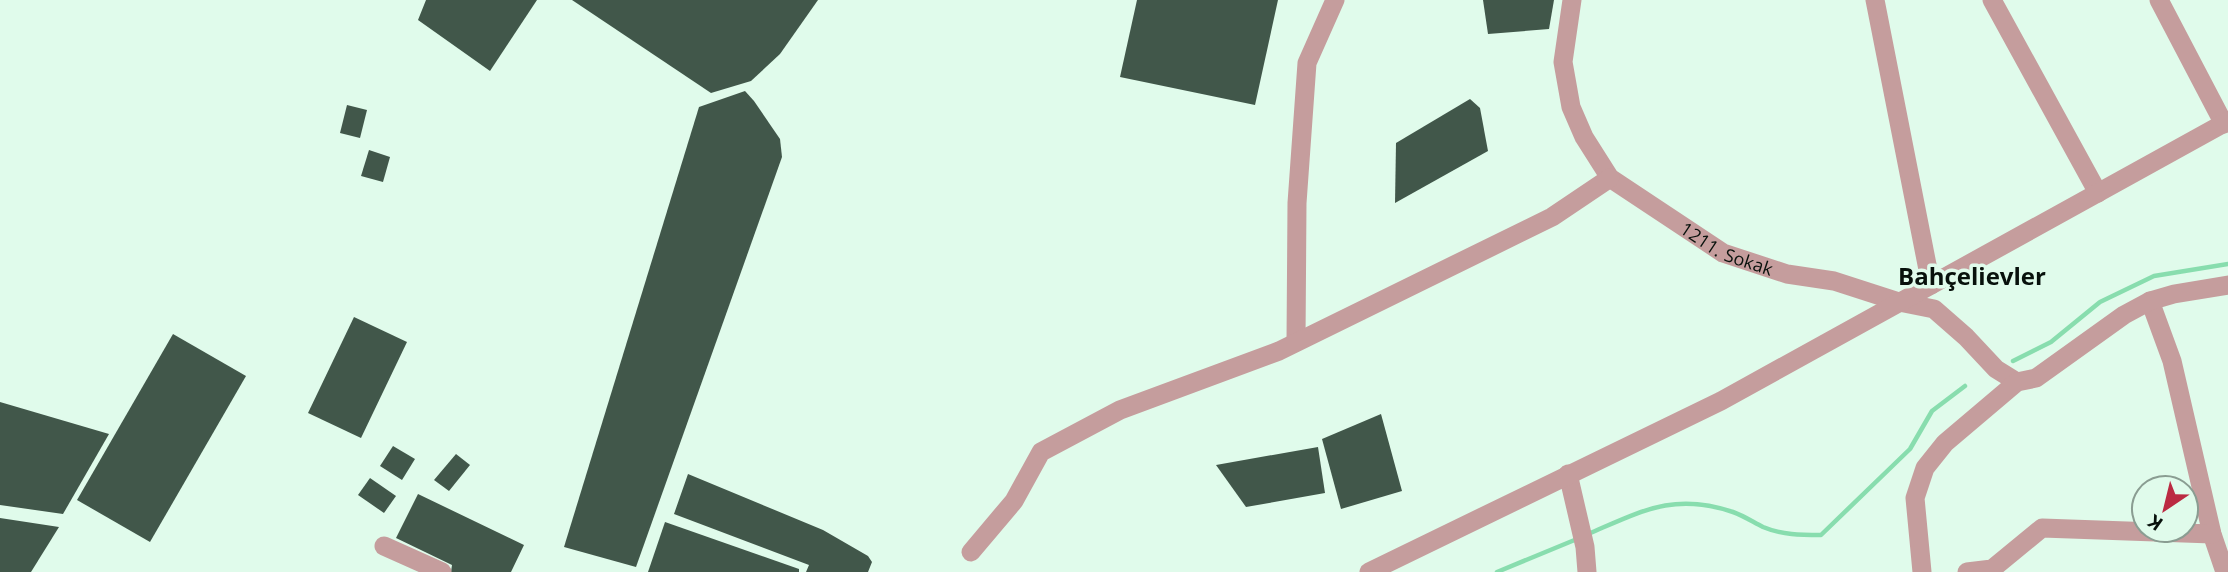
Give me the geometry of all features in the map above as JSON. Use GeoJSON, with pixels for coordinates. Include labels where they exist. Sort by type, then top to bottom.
{"type":"FeatureCollection","features":[{"type":"Feature","properties":{"kind":"street"},"geometry":{"type":"LineString","coordinates":[[1296,342],[1297,203],[1307,63],[1335,0]]}},
{"type":"Feature","properties":{"kind":"street","name":"1211. Sokak"},"geometry":{"type":"LineString","coordinates":[[1572,0],[1563,62],[1571,107],[1584,137],[1610,178],[1724,253],[1787,274],[1834,281],[1899,302],[1934,309],[1966,337],[1996,369],[2017,382]]}},
{"type":"Feature","properties":{"kind":"street"},"geometry":{"type":"LineString","coordinates":[[1875,0],[1931,285]]}},
{"type":"Feature","properties":{"kind":"street"},"geometry":{"type":"LineString","coordinates":[[1992,0],[2098,193]]}},
{"type":"Feature","properties":{"kind":"street"},"geometry":{"type":"LineString","coordinates":[[1369,572],[1721,401],[2226,122],[2159,0]]}},
{"type":"Feature","properties":{"kind":"street"},"geometry":{"type":"LineString","coordinates":[[971,552],[1014,501],[1041,452],[1120,410],[1296,342],[1552,217],[1610,178]]}},
{"type":"Feature","properties":{"kind":"street"},"geometry":{"type":"LineString","coordinates":[[1922,572],[1915,498],[1925,468],[1945,443],[2017,382],[2036,378],[2124,315],[2150,301],[2228,285]]}},
{"type":"Feature","properties":{"kind":"street"},"geometry":{"type":"LineString","coordinates":[[2150,301],[2172,361],[2212,534],[2225,572]]}},
{"type":"Feature","properties":{"kind":"street"},"geometry":{"type":"LineString","coordinates":[[1568,474],[1585,547],[1587,572]]}},
{"type":"Feature","properties":{"kind":"street"},"geometry":{"type":"LineString","coordinates":[[1967,572],[1992,569],[2042,528],[2212,534]]}},
{"type":"Feature","properties":{"kind":"street"},"geometry":{"type":"LineString","coordinates":[[384,546],[442,572]]}},
{"type":"Feature","properties":{"kind":"building"},"geometry":{"type":"Polygon","coordinates":[[[426,0],[537,0],[490,71],[418,20],[426,0]]]}},
{"type":"Feature","properties":{"kind":"building"},"geometry":{"type":"Polygon","coordinates":[[[572,0],[818,0],[780,54],[751,81],[711,93],[572,0]]]}},
{"type":"Feature","properties":{"kind":"building"},"geometry":{"type":"Polygon","coordinates":[[[1137,0],[1278,0],[1255,105],[1120,77],[1137,0]]]}},
{"type":"Feature","properties":{"kind":"building"},"geometry":{"type":"Polygon","coordinates":[[[1483,0],[1554,0],[1549,29],[1488,34],[1483,0]]]}},
{"type":"Feature","properties":{"kind":"building"},"geometry":{"type":"Polygon","coordinates":[[[745,91],[780,139],[782,157],[636,567],[564,547],[699,107],[745,91]]]}},
{"type":"Feature","properties":{"kind":"building"},"geometry":{"type":"Polygon","coordinates":[[[1470,99],[1480,108],[1488,151],[1395,203],[1396,143],[1470,99]]]}},
{"type":"Feature","properties":{"kind":"building"},"geometry":{"type":"Polygon","coordinates":[[[347,105],[367,110],[360,138],[340,133],[347,105]]]}},
{"type":"Feature","properties":{"kind":"building"},"geometry":{"type":"Polygon","coordinates":[[[369,150],[390,157],[383,182],[361,176],[369,150]]]}},
{"type":"Feature","properties":{"kind":"building"},"geometry":{"type":"Polygon","coordinates":[[[354,317],[407,342],[361,438],[308,413],[354,317]]]}},
{"type":"Feature","properties":{"kind":"building"},"geometry":{"type":"Polygon","coordinates":[[[173,334],[246,376],[150,542],[77,500],[173,334]]]}},
{"type":"Feature","properties":{"kind":"building"},"geometry":{"type":"Polygon","coordinates":[[[0,402],[109,434],[63,514],[0,505],[0,402]]]}},
{"type":"Feature","properties":{"kind":"building"},"geometry":{"type":"Polygon","coordinates":[[[1381,414],[1402,491],[1341,509],[1322,439],[1381,414]]]}},
{"type":"Feature","properties":{"kind":"building"},"geometry":{"type":"Polygon","coordinates":[[[393,446],[415,459],[402,480],[380,466],[393,446]]]}},
{"type":"Feature","properties":{"kind":"building"},"geometry":{"type":"Polygon","coordinates":[[[1318,447],[1325,493],[1246,507],[1216,465],[1318,447]]]}},
{"type":"Feature","properties":{"kind":"building"},"geometry":{"type":"Polygon","coordinates":[[[456,454],[470,465],[449,491],[434,480],[456,454]]]}},
{"type":"Feature","properties":{"kind":"building"},"geometry":{"type":"Polygon","coordinates":[[[688,474],[823,530],[868,556],[872,562],[868,572],[806,572],[809,565],[674,514],[688,474]]]}},
{"type":"Feature","properties":{"kind":"building"},"geometry":{"type":"Polygon","coordinates":[[[370,478],[396,496],[384,513],[358,495],[370,478]]]}},
{"type":"Feature","properties":{"kind":"building"},"geometry":{"type":"Polygon","coordinates":[[[418,494],[524,545],[511,572],[451,572],[452,565],[396,538],[418,494]]]}},
{"type":"Feature","properties":{"kind":"building"},"geometry":{"type":"Polygon","coordinates":[[[0,518],[59,527],[31,572],[0,572],[0,518]]]}},
{"type":"Feature","properties":{"kind":"building"},"geometry":{"type":"Polygon","coordinates":[[[665,522],[799,569],[799,572],[648,572],[665,522]]]}},
{"type":"Feature","properties":{"kind":"waterway"},"geometry":{"type":"LineString","coordinates":[[2013,361],[2051,342],[2100,302],[2154,276],[2228,264]]}},
{"type":"Feature","properties":{"kind":"waterway"},"geometry":{"type":"LineString","coordinates":[[1588,534],[1659,507],[1693,504],[1733,512],[1777,532],[1821,535],[1910,449],[1932,411],[1965,386]]}},
{"type":"Feature","properties":{"kind":"waterway"},"geometry":{"type":"LineString","coordinates":[[1497,572],[1577,539]]}},
{"type":"Feature","properties":{"kind":"district","name":"Bahçelievler"},"geometry":{"type":"Point","coordinates":[1972,275]}}]}
